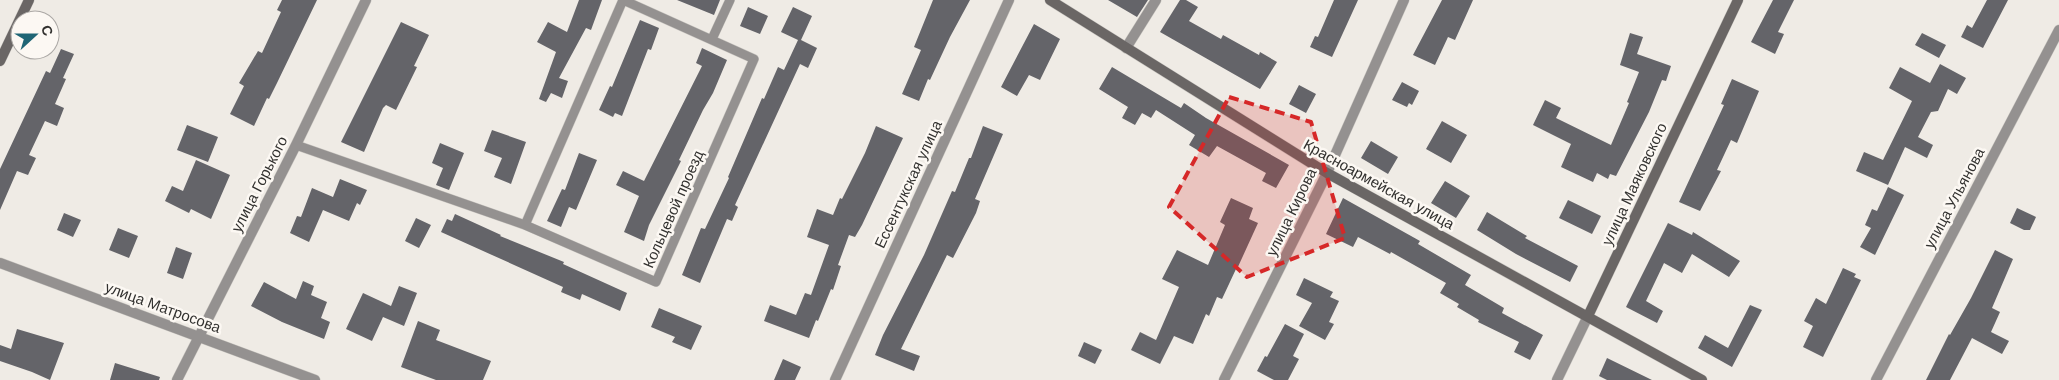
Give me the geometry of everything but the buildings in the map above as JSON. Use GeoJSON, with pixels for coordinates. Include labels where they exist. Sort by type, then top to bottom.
{"type":"FeatureCollection","features":[{"type":"Feature","properties":{"kind":"street"},"geometry":{"type":"LineString","coordinates":[[0,61],[29,0]]}},
{"type":"Feature","properties":{"kind":"street","name":"улица Горького"},"geometry":{"type":"LineString","coordinates":[[177,380],[296,145],[366,0]]}},
{"type":"Feature","properties":{"kind":"street","name":"Ессентукская улица"},"geometry":{"type":"LineString","coordinates":[[835,380],[1009,0]]}},
{"type":"Feature","properties":{"kind":"street","name":"Красноармейская улица"},"geometry":{"type":"LineString","coordinates":[[1050,0],[1327,173],[1702,380]]}},
{"type":"Feature","properties":{"kind":"street"},"geometry":{"type":"LineString","coordinates":[[1126,48],[1156,0]]}},
{"type":"Feature","properties":{"kind":"street","name":"улица Кирова"},"geometry":{"type":"LineString","coordinates":[[1224,380],[1327,173],[1404,0]]}},
{"type":"Feature","properties":{"kind":"street","name":"улица Маяковского"},"geometry":{"type":"LineString","coordinates":[[1557,380],[1738,0]]}},
{"type":"Feature","properties":{"kind":"street","name":"улица Ульянова"},"geometry":{"type":"LineString","coordinates":[[1876,380],[2059,30]]}},
{"type":"Feature","properties":{"kind":"street","name":"улица Матросова"},"geometry":{"type":"LineString","coordinates":[[0,263],[315,380]]}},
{"type":"Feature","properties":{"kind":"lane","name":"Кольцевой проезд"},"geometry":{"type":"LineString","coordinates":[[296,145],[525,225],[656,282],[754,59],[623,0],[525,225]]}},
{"type":"Feature","properties":{"kind":"lane"},"geometry":{"type":"LineString","coordinates":[[712,39],[730,0]]}},
{"type":"Feature","properties":{"kind":"highlighted area"},"geometry":{"type":"Polygon","coordinates":[[[1229,97],[1311,122],[1345,238],[1247,277],[1169,207],[1229,97]]]}}]}
